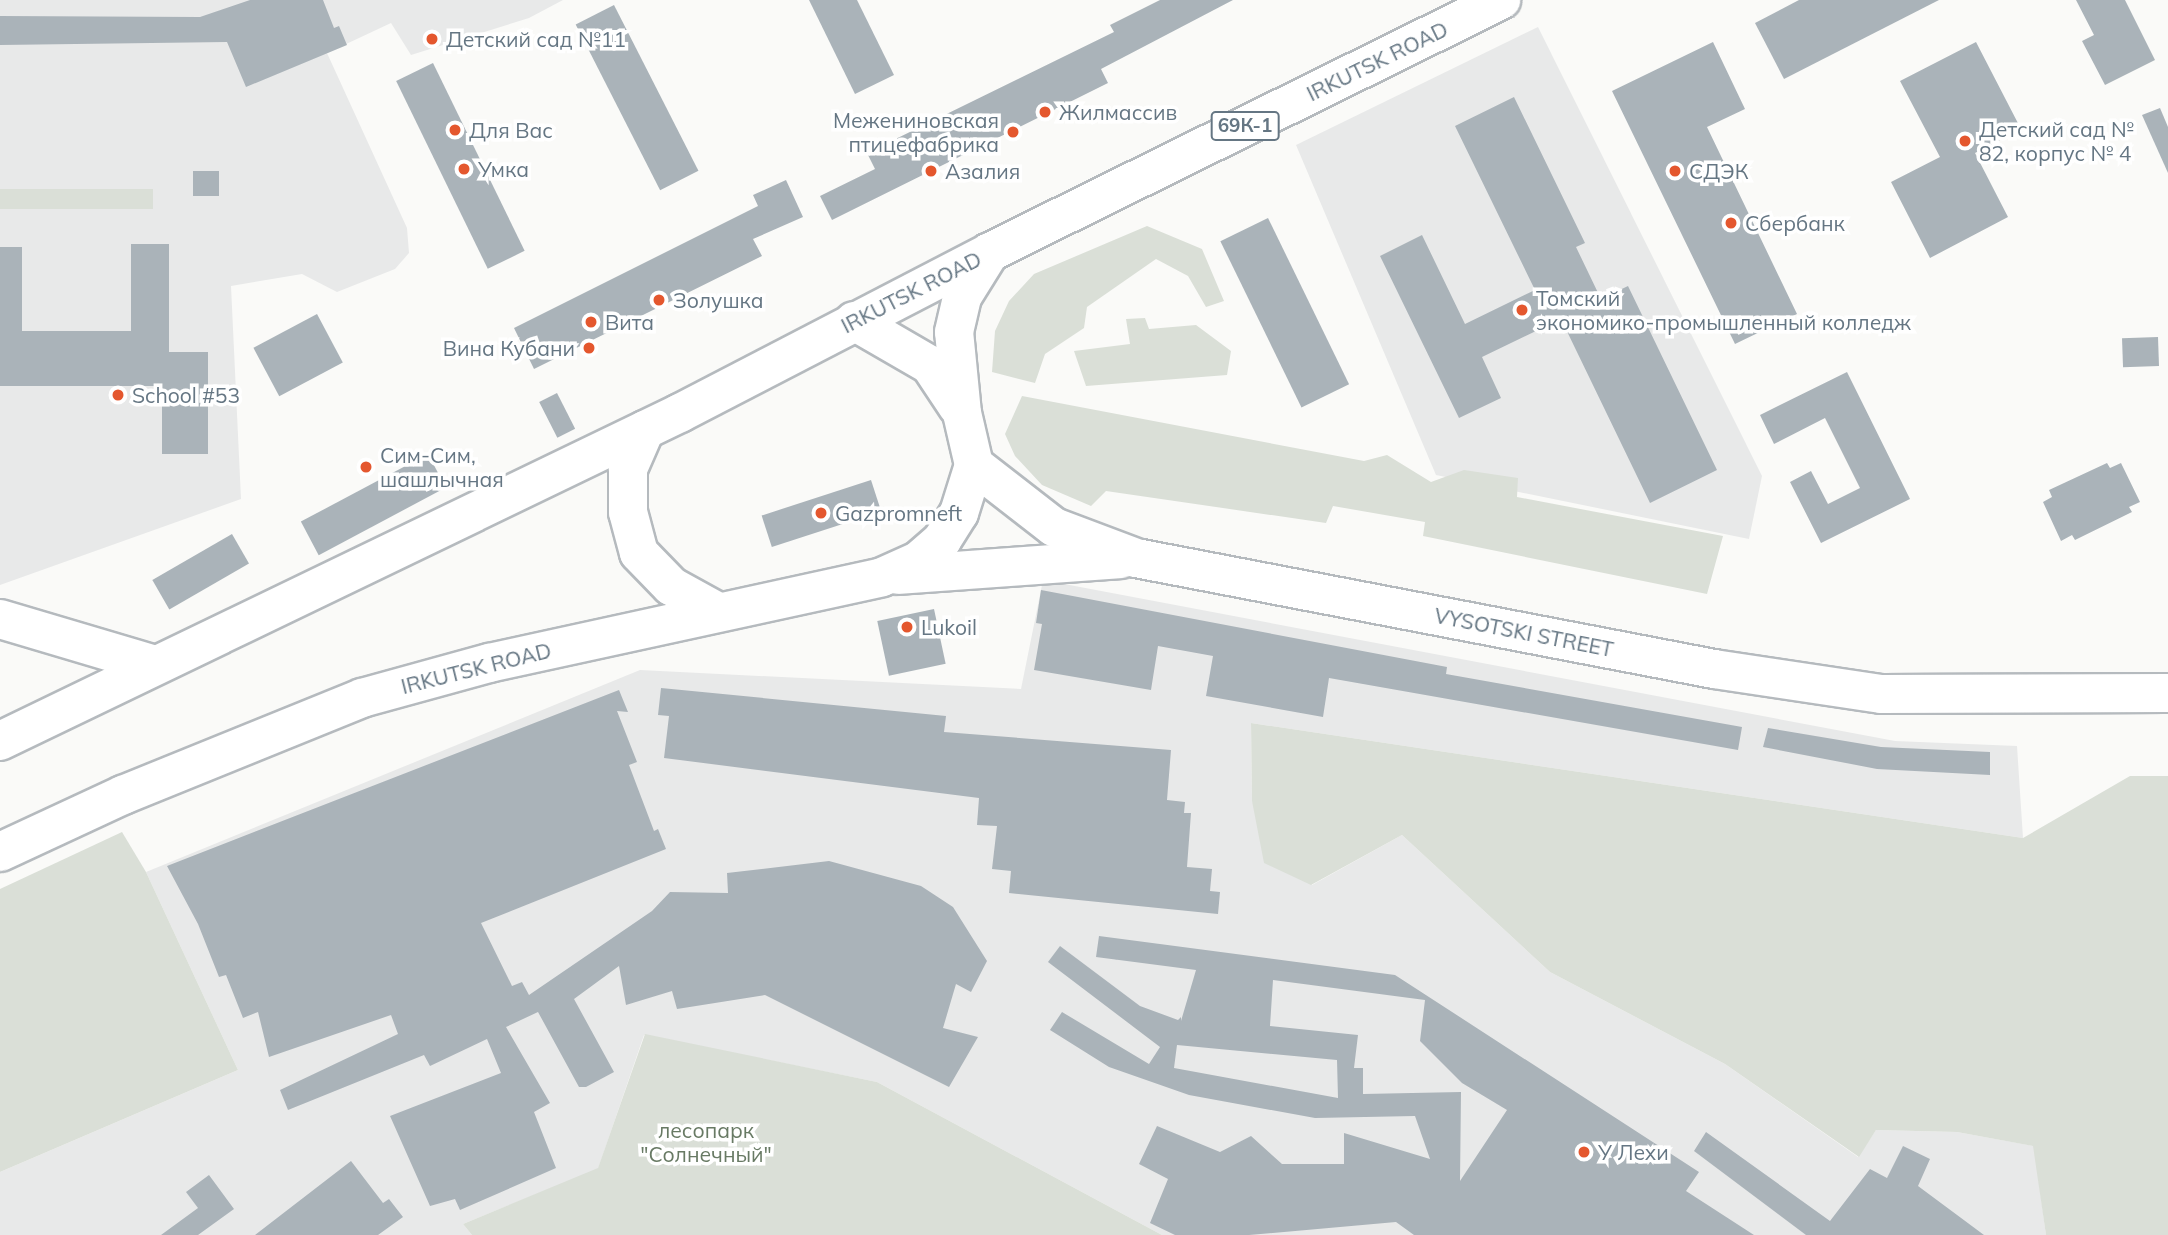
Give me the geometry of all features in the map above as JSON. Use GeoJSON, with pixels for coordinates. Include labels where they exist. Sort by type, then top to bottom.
{"type":"FeatureCollection","features":[{"type":"Feature","properties":{"kind":"main road","name":"IRKUTSK ROAD"},"geometry":{"type":"LineString","coordinates":[[0,741],[152,664],[645,430],[990,251],[1501,0]]}},
{"type":"Feature","properties":{"kind":"main road","name":"IRKUTSK ROAD"},"geometry":{"type":"LineString","coordinates":[[0,852],[123,795],[362,698],[444,674],[881,577],[918,561],[942,540],[959,513],[974,464],[962,413],[954,332],[962,297],[990,251]]}},
{"type":"Feature","properties":{"kind":"main road"},"geometry":{"type":"LineString","coordinates":[[854,321],[930,365],[962,413]]}},
{"type":"Feature","properties":{"kind":"main road"},"geometry":{"type":"LineString","coordinates":[[645,430],[628,469],[628,512],[639,553],[671,586],[719,612]]}},
{"type":"Feature","properties":{"kind":"main road"},"geometry":{"type":"LineString","coordinates":[[974,464],[1054,527],[1136,558]]}},
{"type":"Feature","properties":{"kind":"main road","name":"VYSOTSKI STREET"},"geometry":{"type":"LineString","coordinates":[[881,577],[1013,563],[1136,558],[1814,687],[1960,697],[2168,694]]}},
{"type":"Feature","properties":{"kind":"main road"},"geometry":{"type":"LineString","coordinates":[[0,619],[152,664]]}},
{"type":"Feature","properties":{"kind":"shaded area","name":"School #53"},"geometry":{"type":"Polygon","coordinates":[[[0,0],[563,0],[529,18],[411,55],[391,23],[327,53],[407,228],[409,253],[395,269],[337,292],[302,274],[231,286],[241,499],[0,585],[0,0]]]}},
{"type":"Feature","properties":{"kind":"shaded area","name":"Томский экономико-промышленный колледж"},"geometry":{"type":"Polygon","coordinates":[[[1538,27],[1762,476],[1749,539],[1436,475],[1296,145],[1538,27]]]}},
{"type":"Feature","properties":{"kind":"shaded area"},"geometry":{"type":"Polygon","coordinates":[[[1043,580],[1895,741],[2017,746],[2023,838],[1251,723],[1252,801],[1312,885],[1402,835],[1550,972],[1725,1064],[1858,1157],[1876,1130],[1957,1132],[2034,1146],[2046,1235],[1162,1235],[877,1082],[644,1035],[598,1169],[463,1224],[472,1235],[0,1235],[0,1172],[238,1070],[146,872],[640,670],[1021,689],[1043,580]]]}},
{"type":"Feature","properties":{"kind":"green space"},"geometry":{"type":"Polygon","coordinates":[[[0,189],[153,189],[153,209],[0,209],[0,189]]]}},
{"type":"Feature","properties":{"kind":"green space"},"geometry":{"type":"Polygon","coordinates":[[[1147,226],[1202,249],[1224,301],[1206,307],[1188,276],[1156,259],[1087,307],[1084,328],[1045,354],[1035,383],[992,372],[995,331],[1009,301],[1034,274],[1147,226]]]}},
{"type":"Feature","properties":{"kind":"green space"},"geometry":{"type":"Polygon","coordinates":[[[1145,318],[1149,329],[1196,325],[1231,351],[1227,375],[1086,386],[1074,351],[1130,344],[1126,319],[1145,318]]]}},
{"type":"Feature","properties":{"kind":"green space"},"geometry":{"type":"Polygon","coordinates":[[[1022,396],[1364,461],[1387,455],[1431,482],[1464,470],[1518,478],[1517,497],[1723,536],[1707,594],[1423,536],[1425,522],[1333,506],[1326,523],[1106,491],[1091,506],[1042,485],[1015,456],[1005,434],[1022,396]]]}},
{"type":"Feature","properties":{"kind":"green space"},"geometry":{"type":"Polygon","coordinates":[[[1251,723],[2023,838],[2130,776],[2168,776],[2168,1235],[2046,1235],[2033,1146],[1957,1132],[1876,1130],[1859,1157],[1725,1064],[1550,972],[1402,835],[1311,885],[1264,863],[1252,801],[1251,723]]]}},
{"type":"Feature","properties":{"kind":"green space"},"geometry":{"type":"Polygon","coordinates":[[[122,832],[146,872],[238,1070],[0,1172],[0,889],[122,832]]]}},
{"type":"Feature","properties":{"kind":"green space","name":"лесопарк \"Солнечный\""},"geometry":{"type":"Polygon","coordinates":[[[645,1034],[877,1082],[1162,1235],[472,1235],[463,1224],[598,1168],[645,1034]]]}},
{"type":"Feature","properties":{"kind":"building"},"geometry":{"type":"Polygon","coordinates":[[[250,0],[323,0],[334,28],[339,26],[347,45],[246,87],[227,42],[0,45],[0,16],[200,17],[250,0]]]}},
{"type":"Feature","properties":{"kind":"building"},"geometry":{"type":"Polygon","coordinates":[[[809,0],[857,0],[894,75],[855,94],[809,0]]]}},
{"type":"Feature","properties":{"kind":"building"},"geometry":{"type":"Polygon","coordinates":[[[1160,0],[1233,0],[1101,69],[1108,83],[832,220],[820,196],[875,169],[867,153],[1114,32],[1110,25],[1160,0]]]}},
{"type":"Feature","properties":{"kind":"building"},"geometry":{"type":"Polygon","coordinates":[[[1799,0],[1939,0],[1784,79],[1755,23],[1799,0]]]}},
{"type":"Feature","properties":{"kind":"building"},"geometry":{"type":"Polygon","coordinates":[[[2076,0],[2125,0],[2155,60],[2105,85],[2082,41],[2094,35],[2076,0]]]}},
{"type":"Feature","properties":{"kind":"building"},"geometry":{"type":"Polygon","coordinates":[[[614,5],[698,171],[660,190],[576,25],[614,5]]]}},
{"type":"Feature","properties":{"kind":"building"},"geometry":{"type":"Polygon","coordinates":[[[1713,42],[1745,109],[1707,127],[1797,314],[1735,344],[1612,91],[1713,42]]]}},
{"type":"Feature","properties":{"kind":"building","name":"Детский сад № 82, корпус № 4"},"geometry":{"type":"Polygon","coordinates":[[[1976,42],[2021,129],[1975,153],[2008,217],[1930,258],[1891,182],[1940,157],[1900,81],[1976,42]]]}},
{"type":"Feature","properties":{"kind":"building"},"geometry":{"type":"Polygon","coordinates":[[[433,63],[525,251],[488,269],[396,81],[433,63]]]}},
{"type":"Feature","properties":{"kind":"building"},"geometry":{"type":"Polygon","coordinates":[[[1514,97],[1585,243],[1576,247],[1601,299],[1628,286],[1717,470],[1650,503],[1561,319],[1482,357],[1501,398],[1459,418],[1380,256],[1422,235],[1465,324],[1535,290],[1455,126],[1514,97]]]}},
{"type":"Feature","properties":{"kind":"building"},"geometry":{"type":"Polygon","coordinates":[[[2160,108],[2168,127],[2168,173],[2142,115],[2160,108]]]}},
{"type":"Feature","properties":{"kind":"building"},"geometry":{"type":"Polygon","coordinates":[[[193,171],[219,171],[219,196],[193,196],[193,171]]]}},
{"type":"Feature","properties":{"kind":"building"},"geometry":{"type":"Polygon","coordinates":[[[786,180],[803,217],[753,239],[762,256],[534,369],[514,328],[758,206],[753,195],[786,180]]]}},
{"type":"Feature","properties":{"kind":"building"},"geometry":{"type":"Polygon","coordinates":[[[1268,218],[1349,384],[1301,408],[1220,241],[1268,218]]]}},
{"type":"Feature","properties":{"kind":"building"},"geometry":{"type":"Polygon","coordinates":[[[131,244],[169,244],[169,352],[208,352],[208,454],[162,454],[162,386],[0,386],[0,247],[22,247],[22,331],[131,331],[131,244]]]}},
{"type":"Feature","properties":{"kind":"building"},"geometry":{"type":"Polygon","coordinates":[[[317,314],[343,363],[279,396],[253,348],[317,314]]]}},
{"type":"Feature","properties":{"kind":"building"},"geometry":{"type":"Polygon","coordinates":[[[2158,337],[2159,366],[2123,367],[2122,338],[2158,337]]]}},
{"type":"Feature","properties":{"kind":"building"},"geometry":{"type":"Polygon","coordinates":[[[1847,372],[1910,499],[1821,543],[1790,482],[1811,471],[1828,504],[1860,488],[1825,418],[1774,444],[1760,415],[1847,372]]]}},
{"type":"Feature","properties":{"kind":"building"},"geometry":{"type":"Polygon","coordinates":[[[557,393],[575,429],[557,438],[539,402],[557,393]]]}},
{"type":"Feature","properties":{"kind":"building"},"geometry":{"type":"Polygon","coordinates":[[[428,454],[446,488],[319,555],[301,522],[428,454]]]}},
{"type":"Feature","properties":{"kind":"building"},"geometry":{"type":"Polygon","coordinates":[[[2107,463],[2110,468],[2121,463],[2140,502],[2129,507],[2132,512],[2075,540],[2072,535],[2061,541],[2043,502],[2052,497],[2049,490],[2107,463]]]}},
{"type":"Feature","properties":{"kind":"building","name":"Gazpromneft"},"geometry":{"type":"Polygon","coordinates":[[[871,480],[881,511],[772,547],[762,516],[871,480]]]}},
{"type":"Feature","properties":{"kind":"building"},"geometry":{"type":"Polygon","coordinates":[[[232,534],[249,563],[169,609],[152,580],[232,534]]]}},
{"type":"Feature","properties":{"kind":"building"},"geometry":{"type":"Polygon","coordinates":[[[1041,590],[1447,667],[1446,674],[1742,727],[1738,750],[1329,678],[1323,717],[1206,696],[1213,656],[1158,646],[1151,690],[1034,670],[1042,624],[1036,623],[1041,590]]]}},
{"type":"Feature","properties":{"kind":"building"},"geometry":{"type":"Polygon","coordinates":[[[934,609],[946,664],[889,676],[877,621],[934,609]]]}},
{"type":"Feature","properties":{"kind":"building"},"geometry":{"type":"Polygon","coordinates":[[[661,688],[946,716],[944,732],[1171,750],[1167,800],[1185,802],[1184,813],[1191,813],[1187,867],[1212,869],[1210,891],[1220,892],[1218,914],[1009,893],[1011,871],[992,869],[997,826],[977,825],[979,798],[664,758],[669,716],[658,715],[661,688]]]}},
{"type":"Feature","properties":{"kind":"building"},"geometry":{"type":"Polygon","coordinates":[[[619,690],[628,712],[617,711],[637,762],[629,765],[654,831],[658,829],[666,849],[481,923],[512,986],[522,982],[529,995],[652,911],[670,892],[728,893],[727,873],[829,861],[921,886],[953,907],[987,961],[971,992],[956,984],[943,1028],[978,1037],[949,1087],[765,995],[677,1009],[672,991],[626,1005],[619,966],[574,999],[614,1072],[586,1087],[579,1087],[538,1012],[506,1027],[550,1103],[534,1112],[556,1168],[460,1210],[455,1199],[430,1206],[390,1116],[501,1073],[487,1039],[430,1066],[424,1055],[288,1110],[280,1090],[398,1034],[391,1015],[269,1057],[258,1012],[243,1018],[226,975],[219,977],[198,924],[167,866],[619,690]]]}},
{"type":"Feature","properties":{"kind":"building"},"geometry":{"type":"Polygon","coordinates":[[[1768,728],[1881,747],[1990,752],[1990,775],[1877,769],[1763,747],[1768,728]]]}},
{"type":"Feature","properties":{"kind":"building"},"geometry":{"type":"Polygon","coordinates":[[[1099,936],[1395,975],[1699,1172],[1686,1191],[1754,1235],[1414,1235],[1396,1222],[1249,1235],[1175,1235],[1150,1223],[1168,1179],[1139,1164],[1157,1126],[1220,1152],[1251,1136],[1282,1164],[1344,1164],[1344,1133],[1430,1159],[1415,1116],[1315,1118],[1189,1095],[1109,1067],[1050,1030],[1062,1012],[1149,1064],[1160,1047],[1048,962],[1060,946],[1140,1006],[1178,1020],[1181,1017],[1181,1021],[1196,970],[1096,957],[1099,936]],[[1273,980],[1270,1026],[1358,1035],[1354,1068],[1363,1068],[1363,1094],[1461,1092],[1460,1181],[1507,1110],[1462,1083],[1420,1041],[1425,1000],[1273,980]],[[1177,1045],[1174,1068],[1338,1098],[1337,1060],[1177,1045]]]}},
{"type":"Feature","properties":{"kind":"building"},"geometry":{"type":"Polygon","coordinates":[[[1706,1132],[1830,1221],[1870,1169],[1887,1178],[1903,1146],[1930,1159],[1918,1186],[1984,1235],[1806,1235],[1694,1151],[1706,1132]]]}},
{"type":"Feature","properties":{"kind":"building"},"geometry":{"type":"Polygon","coordinates":[[[351,1161],[383,1203],[389,1199],[403,1217],[378,1235],[255,1235],[351,1161]]]}},
{"type":"Feature","properties":{"kind":"building"},"geometry":{"type":"Polygon","coordinates":[[[209,1175],[234,1209],[198,1235],[161,1235],[198,1208],[186,1192],[209,1175]]]}},
{"type":"Feature","properties":{"kind":"place","name":"Детский сад №11"},"geometry":{"type":"Point","coordinates":[432,39]}},
{"type":"Feature","properties":{"kind":"place","name":"Жилмассив"},"geometry":{"type":"Point","coordinates":[1045,112]}},
{"type":"Feature","properties":{"kind":"place","name":"Для Вас"},"geometry":{"type":"Point","coordinates":[455,130]}},
{"type":"Feature","properties":{"kind":"place","name":"Межениновская птицефабрика"},"geometry":{"type":"Point","coordinates":[1013,132]}},
{"type":"Feature","properties":{"kind":"place","name":"Детский сад № 82, корпус № 4"},"geometry":{"type":"Point","coordinates":[1965,141]}},
{"type":"Feature","properties":{"kind":"place","name":"Умка"},"geometry":{"type":"Point","coordinates":[464,169]}},
{"type":"Feature","properties":{"kind":"place","name":"Азалия"},"geometry":{"type":"Point","coordinates":[931,171]}},
{"type":"Feature","properties":{"kind":"place","name":"СДЭК"},"geometry":{"type":"Point","coordinates":[1675,171]}},
{"type":"Feature","properties":{"kind":"place","name":"Сбербанк"},"geometry":{"type":"Point","coordinates":[1731,223]}},
{"type":"Feature","properties":{"kind":"place","name":"Золушка"},"geometry":{"type":"Point","coordinates":[659,300]}},
{"type":"Feature","properties":{"kind":"place","name":"Томский экономико-промышленный колледж"},"geometry":{"type":"Point","coordinates":[1522,310]}},
{"type":"Feature","properties":{"kind":"place","name":"Вита"},"geometry":{"type":"Point","coordinates":[591,322]}},
{"type":"Feature","properties":{"kind":"place","name":"Вина Кубани"},"geometry":{"type":"Point","coordinates":[589,348]}},
{"type":"Feature","properties":{"kind":"place","name":"School #53"},"geometry":{"type":"Point","coordinates":[118,395]}},
{"type":"Feature","properties":{"kind":"place","name":"Сим-Сим, шашлычная"},"geometry":{"type":"Point","coordinates":[366,467]}},
{"type":"Feature","properties":{"kind":"place","name":"Gazpromneft"},"geometry":{"type":"Point","coordinates":[821,513]}},
{"type":"Feature","properties":{"kind":"place","name":"Lukoil"},"geometry":{"type":"Point","coordinates":[907,627]}},
{"type":"Feature","properties":{"kind":"place","name":"У Лехи"},"geometry":{"type":"Point","coordinates":[1584,1152]}}]}
